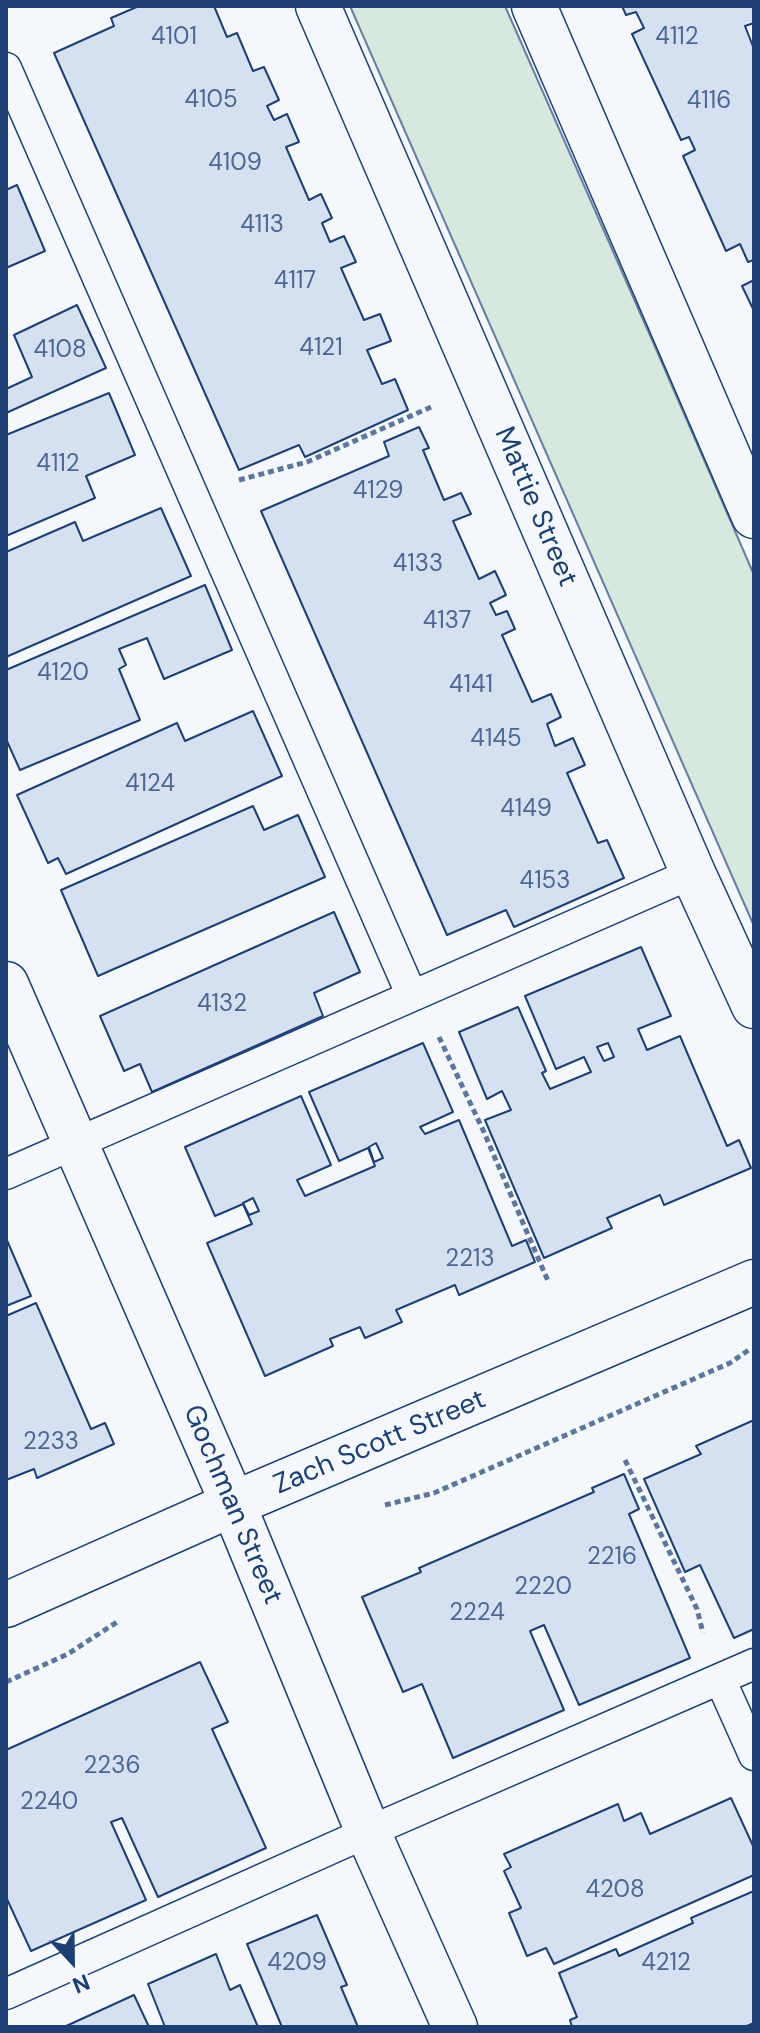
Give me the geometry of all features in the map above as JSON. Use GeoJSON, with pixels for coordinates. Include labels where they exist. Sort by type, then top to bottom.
{"type":"FeatureCollection","features":[{"type":"Feature","properties":{"kind":"street","name":"Mattie Street"},"geometry":{"type":"LineString","coordinates":[[318,6],[693,873],[754,1006]]}},
{"type":"Feature","properties":{"kind":"street"},"geometry":{"type":"LineString","coordinates":[[534,6],[754,516]]}},
{"type":"Feature","properties":{"kind":"street","name":"Gochman Street"},"geometry":{"type":"LineString","coordinates":[[6,984],[233,1504],[368,1832],[455,2027]]}},
{"type":"Feature","properties":{"kind":"street","name":"Zach Scott Street"},"geometry":{"type":"LineString","coordinates":[[6,1605],[233,1504],[754,1282]]}},
{"type":"Feature","properties":{"kind":"lane"},"geometry":{"type":"LineString","coordinates":[[6,68],[416,994]]}},
{"type":"Feature","properties":{"kind":"lane"},"geometry":{"type":"LineString","coordinates":[[6,1174],[693,873]]}},
{"type":"Feature","properties":{"kind":"lane"},"geometry":{"type":"LineString","coordinates":[[6,1994],[754,1664]]}},
{"type":"Feature","properties":{"kind":"lane"},"geometry":{"type":"LineString","coordinates":[[720,1679],[754,1755]]}},
{"type":"Feature","properties":{"kind":"path"},"geometry":{"type":"LineString","coordinates":[[194,498],[268,470],[307,462],[431,407]]}},
{"type":"Feature","properties":{"kind":"path"},"geometry":{"type":"LineString","coordinates":[[416,994],[548,1281]]}},
{"type":"Feature","properties":{"kind":"path"},"geometry":{"type":"LineString","coordinates":[[374,1508],[434,1493],[730,1363],[754,1346]]}},
{"type":"Feature","properties":{"kind":"path"},"geometry":{"type":"LineString","coordinates":[[625,1460],[697,1609],[720,1679]]}},
{"type":"Feature","properties":{"kind":"path"},"geometry":{"type":"LineString","coordinates":[[6,1682],[68,1654],[129,1614]]}},
{"type":"Feature","properties":{"kind":"shaded area"},"geometry":{"type":"Polygon","coordinates":[[[350,6],[505,6],[656,349],[754,575],[754,926],[350,6]]]}},
{"type":"Feature","properties":{"kind":"building"},"geometry":{"type":"Polygon","coordinates":[[[139,6],[214,6],[227,37],[237,33],[253,71],[264,67],[279,100],[267,106],[274,120],[287,114],[299,142],[286,147],[309,200],[321,194],[332,218],[322,223],[330,242],[344,236],[356,262],[341,268],[364,320],[380,314],[391,341],[367,350],[382,384],[395,379],[408,410],[305,457],[299,445],[239,470],[54,53],[114,26],[111,18],[139,6]]]}},
{"type":"Feature","properties":{"kind":"building"},"geometry":{"type":"Polygon","coordinates":[[[622,6],[754,6],[754,23],[745,26],[754,49],[754,260],[748,262],[740,244],[726,251],[683,156],[695,150],[689,137],[681,140],[632,34],[644,28],[636,12],[626,15],[622,6]]]}},
{"type":"Feature","properties":{"kind":"building"},"geometry":{"type":"Polygon","coordinates":[[[17,185],[45,251],[6,268],[6,190],[17,185]]]}},
{"type":"Feature","properties":{"kind":"building"},"geometry":{"type":"Polygon","coordinates":[[[754,280],[754,311],[742,286],[754,280]]]}},
{"type":"Feature","properties":{"kind":"building"},"geometry":{"type":"Polygon","coordinates":[[[77,305],[106,368],[6,413],[6,389],[32,377],[14,335],[77,305]]]}},
{"type":"Feature","properties":{"kind":"building"},"geometry":{"type":"Polygon","coordinates":[[[109,393],[135,455],[86,476],[95,498],[6,536],[6,435],[109,393]]]}},
{"type":"Feature","properties":{"kind":"building"},"geometry":{"type":"Polygon","coordinates":[[[419,427],[429,448],[423,450],[444,500],[461,493],[471,514],[453,521],[479,579],[495,571],[506,595],[490,603],[496,615],[507,611],[515,629],[502,635],[532,702],[551,694],[561,717],[547,724],[555,746],[573,738],[585,765],[567,773],[598,843],[607,840],[624,878],[514,927],[506,910],[447,935],[261,511],[389,456],[384,442],[419,427]]]}},
{"type":"Feature","properties":{"kind":"building"},"geometry":{"type":"Polygon","coordinates":[[[161,508],[191,576],[6,657],[6,552],[75,522],[83,541],[161,508]]]}},
{"type":"Feature","properties":{"kind":"building"},"geometry":{"type":"Polygon","coordinates":[[[205,585],[232,650],[164,679],[147,638],[119,649],[126,665],[119,669],[140,720],[20,770],[6,739],[6,670],[205,585]]]}},
{"type":"Feature","properties":{"kind":"building"},"geometry":{"type":"Polygon","coordinates":[[[253,711],[282,776],[66,874],[58,858],[48,863],[17,795],[177,723],[185,741],[253,711]]]}},
{"type":"Feature","properties":{"kind":"building"},"geometry":{"type":"Polygon","coordinates":[[[253,806],[264,830],[298,815],[325,877],[98,976],[61,890],[253,806]]]}},
{"type":"Feature","properties":{"kind":"building"},"geometry":{"type":"Polygon","coordinates":[[[334,912],[360,972],[314,993],[323,1016],[152,1092],[140,1064],[124,1071],[100,1016],[334,912]]]}},
{"type":"Feature","properties":{"kind":"building"},"geometry":{"type":"Polygon","coordinates":[[[641,947],[671,1016],[638,1029],[647,1050],[680,1036],[727,1146],[739,1140],[751,1168],[664,1205],[660,1195],[607,1218],[612,1228],[544,1258],[485,1120],[511,1110],[502,1091],[487,1099],[459,1032],[518,1007],[546,1071],[542,1073],[550,1089],[591,1072],[584,1057],[556,1069],[525,996],[641,947]],[[608,1043],[597,1047],[604,1061],[614,1057],[608,1043]]]}},
{"type":"Feature","properties":{"kind":"building"},"geometry":{"type":"Polygon","coordinates":[[[423,1043],[453,1112],[420,1127],[425,1134],[459,1120],[512,1246],[526,1240],[535,1262],[459,1295],[455,1285],[396,1310],[402,1322],[365,1338],[360,1327],[330,1339],[333,1346],[265,1376],[207,1243],[252,1224],[243,1204],[215,1216],[185,1147],[301,1096],[331,1165],[297,1180],[305,1196],[375,1166],[368,1148],[339,1161],[309,1092],[423,1043]],[[376,1143],[369,1147],[374,1162],[383,1158],[376,1143]],[[253,1198],[243,1203],[249,1215],[259,1211],[253,1198]]]}},
{"type":"Feature","properties":{"kind":"building"},"geometry":{"type":"Polygon","coordinates":[[[6,1238],[31,1296],[6,1306],[6,1238]]]}},
{"type":"Feature","properties":{"kind":"building"},"geometry":{"type":"Polygon","coordinates":[[[36,1303],[91,1429],[105,1423],[114,1444],[37,1478],[34,1469],[6,1480],[6,1316],[36,1303]]]}},
{"type":"Feature","properties":{"kind":"building"},"geometry":{"type":"Polygon","coordinates":[[[754,1420],[754,1629],[734,1638],[700,1565],[685,1572],[644,1479],[701,1454],[696,1446],[754,1420]]]}},
{"type":"Feature","properties":{"kind":"building"},"geometry":{"type":"Polygon","coordinates":[[[624,1474],[639,1509],[629,1514],[690,1658],[579,1705],[544,1625],[530,1631],[564,1710],[453,1758],[422,1684],[403,1692],[362,1597],[421,1572],[419,1568],[594,1492],[592,1488],[624,1474]]]}},
{"type":"Feature","properties":{"kind":"building"},"geometry":{"type":"Polygon","coordinates":[[[200,1662],[228,1722],[212,1729],[266,1848],[158,1897],[122,1818],[111,1822],[146,1900],[31,1951],[6,1897],[6,1750],[200,1662]]]}},
{"type":"Feature","properties":{"kind":"building"},"geometry":{"type":"Polygon","coordinates":[[[731,1798],[754,1848],[754,1875],[554,1964],[546,1948],[527,1956],[509,1913],[521,1908],[504,1871],[511,1867],[504,1854],[618,1804],[624,1821],[641,1813],[650,1834],[731,1798]]]}},
{"type":"Feature","properties":{"kind":"building"},"geometry":{"type":"Polygon","coordinates":[[[754,1891],[754,2023],[744,2027],[572,2027],[570,2020],[577,2017],[559,1973],[616,1949],[619,1956],[693,1923],[691,1918],[754,1891]]]}},
{"type":"Feature","properties":{"kind":"building"},"geometry":{"type":"Polygon","coordinates":[[[317,1915],[347,1985],[341,1987],[358,2027],[282,2027],[247,1944],[317,1915]]]}},
{"type":"Feature","properties":{"kind":"building"},"geometry":{"type":"Polygon","coordinates":[[[216,1954],[230,1990],[240,1985],[258,2027],[165,2027],[148,1984],[216,1954]]]}},
{"type":"Feature","properties":{"kind":"building"},"geometry":{"type":"Polygon","coordinates":[[[134,1995],[149,2027],[64,2027],[134,1995]]]}}]}
